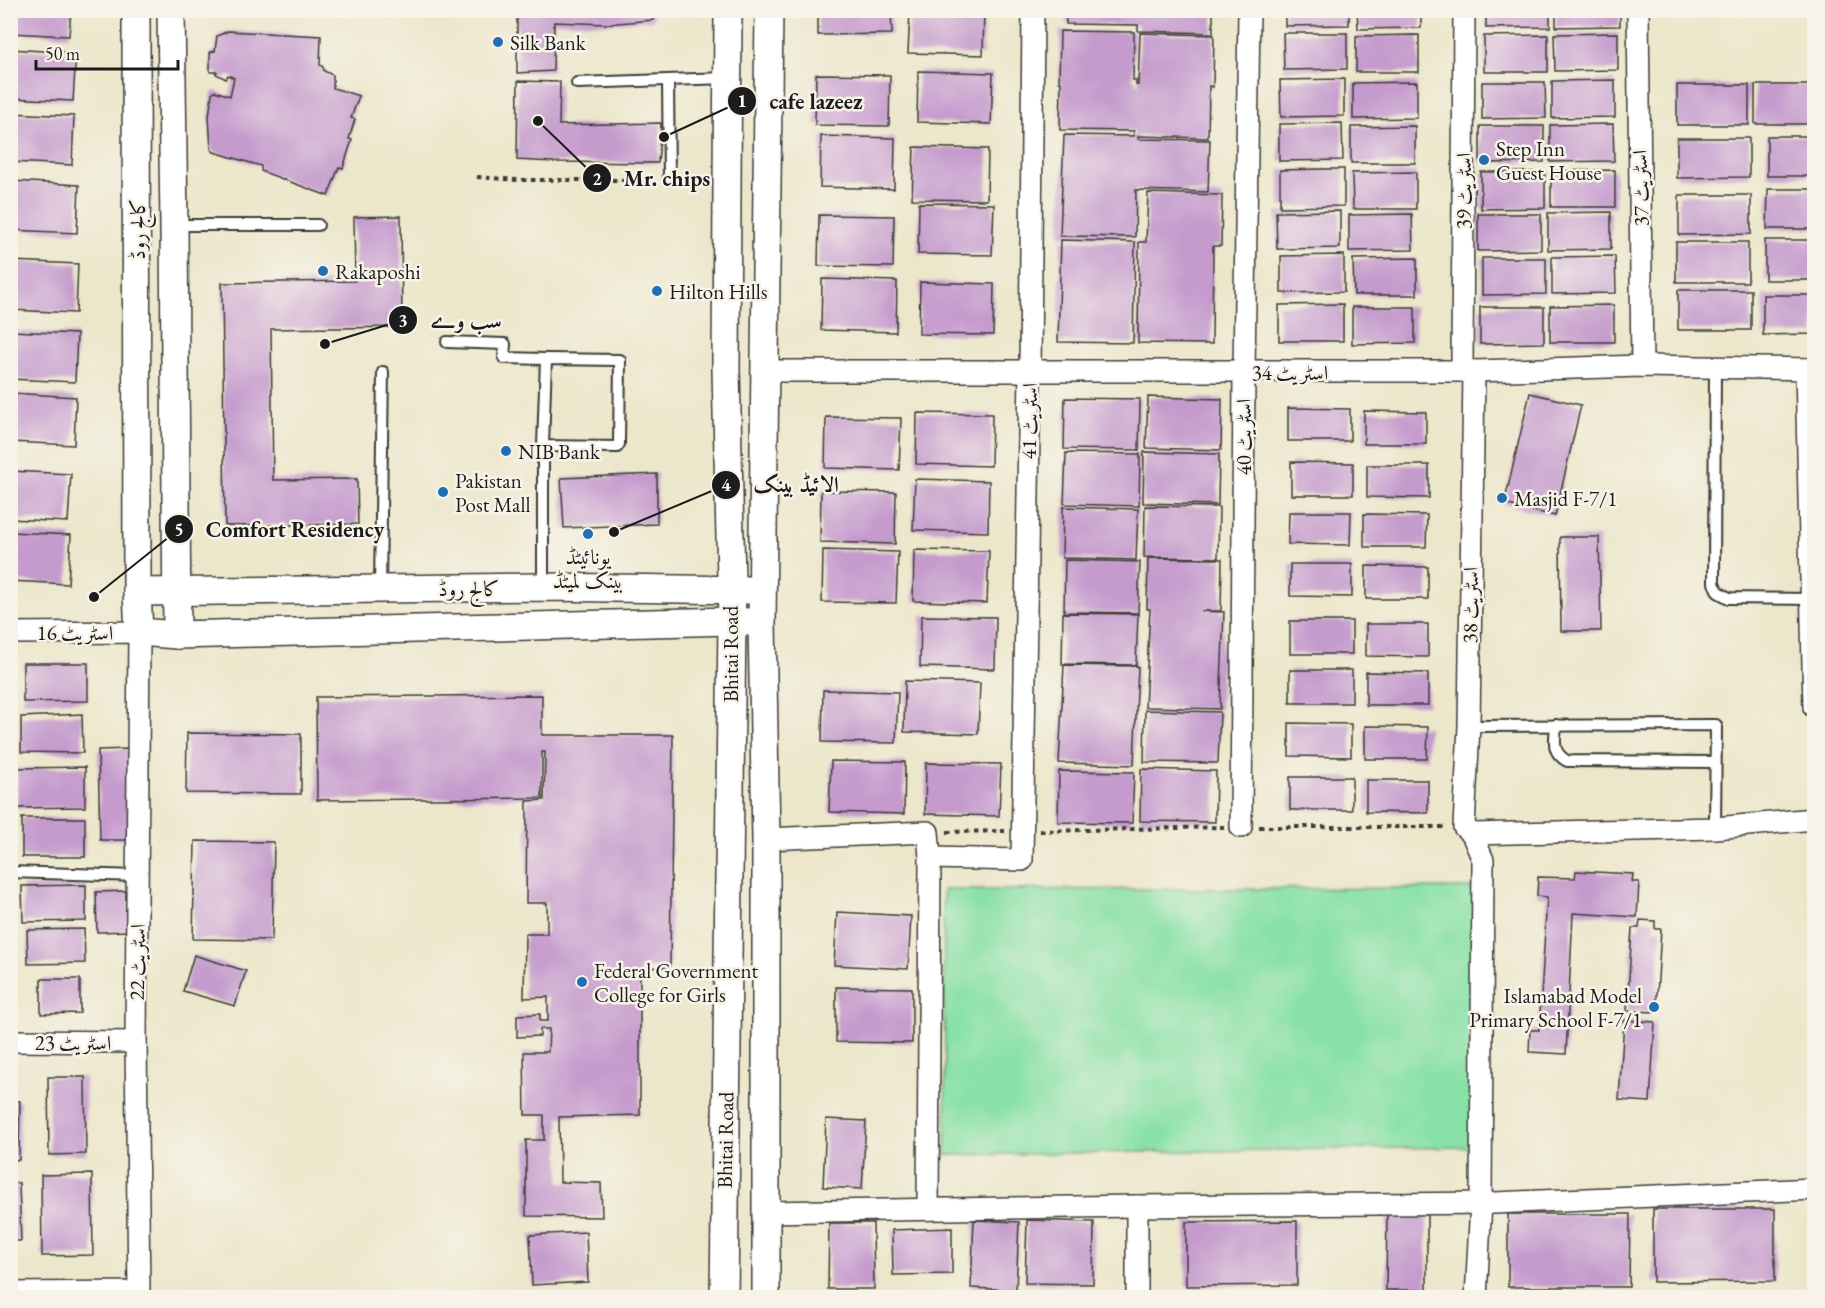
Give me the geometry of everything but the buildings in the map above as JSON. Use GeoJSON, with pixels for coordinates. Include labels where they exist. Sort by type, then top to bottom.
{"type":"FeatureCollection","features":[{"type":"Feature","properties":{"kind":"street","name":"کالج روڈ"},"geometry":{"type":"LineString","coordinates":[[136,10],[137,592],[139,632],[177,635],[732,621],[762,623]]}},
{"type":"Feature","properties":{"kind":"street","name":"کالج روڈ"},"geometry":{"type":"LineString","coordinates":[[171,10],[177,635]]}},
{"type":"Feature","properties":{"kind":"street","name":"Bhitai Road"},"geometry":{"type":"LineString","coordinates":[[724,1298],[732,621],[726,370],[728,10]]}},
{"type":"Feature","properties":{"kind":"street","name":"Bhitai Road"},"geometry":{"type":"LineString","coordinates":[[766,1298],[762,590],[769,10]]}},
{"type":"Feature","properties":{"kind":"street","name":"اسٹریٹ 41"},"geometry":{"type":"LineString","coordinates":[[930,858],[1022,860],[1033,10]]}},
{"type":"Feature","properties":{"kind":"street","name":"اسٹریٹ 40"},"geometry":{"type":"LineString","coordinates":[[1241,827],[1249,10]]}},
{"type":"Feature","properties":{"kind":"street","name":"اسٹریٹ 39"},"geometry":{"type":"LineString","coordinates":[[1464,10],[1468,371]]}},
{"type":"Feature","properties":{"kind":"street","name":"اسٹریٹ 37"},"geometry":{"type":"LineString","coordinates":[[1638,10],[1642,366]]}},
{"type":"Feature","properties":{"kind":"street","name":"اسٹریٹ 34"},"geometry":{"type":"LineString","coordinates":[[765,371],[1468,371],[1642,366],[1810,369]]}},
{"type":"Feature","properties":{"kind":"street"},"geometry":{"type":"LineString","coordinates":[[1810,369],[1815,707]]}},
{"type":"Feature","properties":{"kind":"street"},"geometry":{"type":"LineString","coordinates":[[726,370],[765,371]]}},
{"type":"Feature","properties":{"kind":"street","name":"اسٹریٹ 38"},"geometry":{"type":"LineString","coordinates":[[1468,371],[1468,831]]}},
{"type":"Feature","properties":{"kind":"street","name":"کالج روڈ"},"geometry":{"type":"LineString","coordinates":[[137,592],[543,587],[762,590]]}},
{"type":"Feature","properties":{"kind":"street","name":"اسٹریٹ 16"},"geometry":{"type":"LineString","coordinates":[[10,633],[139,632]]}},
{"type":"Feature","properties":{"kind":"street","name":"اسٹریٹ 22"},"geometry":{"type":"LineString","coordinates":[[10,1293],[139,1292],[136,1042],[139,632]]}},
{"type":"Feature","properties":{"kind":"street"},"geometry":{"type":"LineString","coordinates":[[1476,1298],[1481,1202],[1483,860],[1468,831],[1715,828],[1815,819]]}},
{"type":"Feature","properties":{"kind":"street"},"geometry":{"type":"LineString","coordinates":[[765,839],[928,832],[930,858],[928,1209]]}},
{"type":"Feature","properties":{"kind":"street","name":"اسٹریٹ 23"},"geometry":{"type":"LineString","coordinates":[[10,1041],[136,1042]]}},
{"type":"Feature","properties":{"kind":"street"},"geometry":{"type":"LineString","coordinates":[[765,1212],[1495,1203],[1815,1189]]}},
{"type":"Feature","properties":{"kind":"street"},"geometry":{"type":"LineString","coordinates":[[1137,1206],[1137,1298]]}},
{"type":"Feature","properties":{"kind":"lane"},"geometry":{"type":"LineString","coordinates":[[577,83],[728,78]]}},
{"type":"Feature","properties":{"kind":"lane"},"geometry":{"type":"LineString","coordinates":[[668,80],[669,180]]}},
{"type":"Feature","properties":{"kind":"lane"},"geometry":{"type":"LineString","coordinates":[[174,225],[318,225]]}},
{"type":"Feature","properties":{"kind":"lane"},"geometry":{"type":"LineString","coordinates":[[447,342],[505,344],[504,358],[620,360],[619,444],[617,447],[543,446]]}},
{"type":"Feature","properties":{"kind":"lane"},"geometry":{"type":"LineString","coordinates":[[543,587],[543,446],[546,359]]}},
{"type":"Feature","properties":{"kind":"lane"},"geometry":{"type":"LineString","coordinates":[[1715,366],[1714,582],[1718,592],[1729,598],[1812,599]]}},
{"type":"Feature","properties":{"kind":"lane"},"geometry":{"type":"LineString","coordinates":[[380,588],[383,372]]}},
{"type":"Feature","properties":{"kind":"lane"},"geometry":{"type":"LineString","coordinates":[[1556,725],[1555,748],[1559,757],[1567,761],[1715,762]]}},
{"type":"Feature","properties":{"kind":"lane"},"geometry":{"type":"LineString","coordinates":[[1469,726],[1716,725],[1715,828]]}},
{"type":"Feature","properties":{"kind":"lane"},"geometry":{"type":"LineString","coordinates":[[10,872],[138,876]]}},
{"type":"Feature","properties":{"kind":"path"},"geometry":{"type":"LineString","coordinates":[[477,177],[517,180],[728,180]]}},
{"type":"Feature","properties":{"kind":"path"},"geometry":{"type":"LineString","coordinates":[[928,832],[1241,827],[1468,831]]}},
{"type":"Feature","properties":{"kind":"green space"},"geometry":{"type":"Polygon","coordinates":[[[1476,888],[1473,1147],[946,1155],[943,890],[1476,888]]]}},
{"type":"Feature","properties":{"kind":"waterway"},"geometry":{"type":"LineString","coordinates":[[1805,10],[1809,14],[1812,10]]}},
{"type":"Feature","properties":{"kind":"place","name":"Silk Bank"},"geometry":{"type":"Point","coordinates":[498,42]}},
{"type":"Feature","properties":{"kind":"place","name":"Mr. chips"},"geometry":{"type":"Point","coordinates":[538,121]}},
{"type":"Feature","properties":{"kind":"place","name":"cafe lazeez"},"geometry":{"type":"Point","coordinates":[664,137]}},
{"type":"Feature","properties":{"kind":"place","name":"Step Inn Guest House"},"geometry":{"type":"Point","coordinates":[1484,160]}},
{"type":"Feature","properties":{"kind":"place","name":"Rakaposhi"},"geometry":{"type":"Point","coordinates":[323,271]}},
{"type":"Feature","properties":{"kind":"place","name":"Hilton Hills"},"geometry":{"type":"Point","coordinates":[657,291]}},
{"type":"Feature","properties":{"kind":"place","name":"سب وے"},"geometry":{"type":"Point","coordinates":[325,344]}},
{"type":"Feature","properties":{"kind":"place","name":"NIB Bank"},"geometry":{"type":"Point","coordinates":[506,451]}},
{"type":"Feature","properties":{"kind":"place","name":"Pakistan Post Mall"},"geometry":{"type":"Point","coordinates":[443,492]}},
{"type":"Feature","properties":{"kind":"place","name":"Masjid F-7/1"},"geometry":{"type":"Point","coordinates":[1502,498]}},
{"type":"Feature","properties":{"kind":"place","name":"الائیڈ بینک"},"geometry":{"type":"Point","coordinates":[614,532]}},
{"type":"Feature","properties":{"kind":"place","name":"یونائیٹڈ بینک لمیٹڈ"},"geometry":{"type":"Point","coordinates":[588,534]}},
{"type":"Feature","properties":{"kind":"place","name":"Comfort Residency"},"geometry":{"type":"Point","coordinates":[94,597]}},
{"type":"Feature","properties":{"kind":"place","name":"Federal Government College for Girls"},"geometry":{"type":"Point","coordinates":[582,982]}},
{"type":"Feature","properties":{"kind":"place","name":"Islamabad Model Primary School F-7/1"},"geometry":{"type":"Point","coordinates":[1654,1007]}}]}
